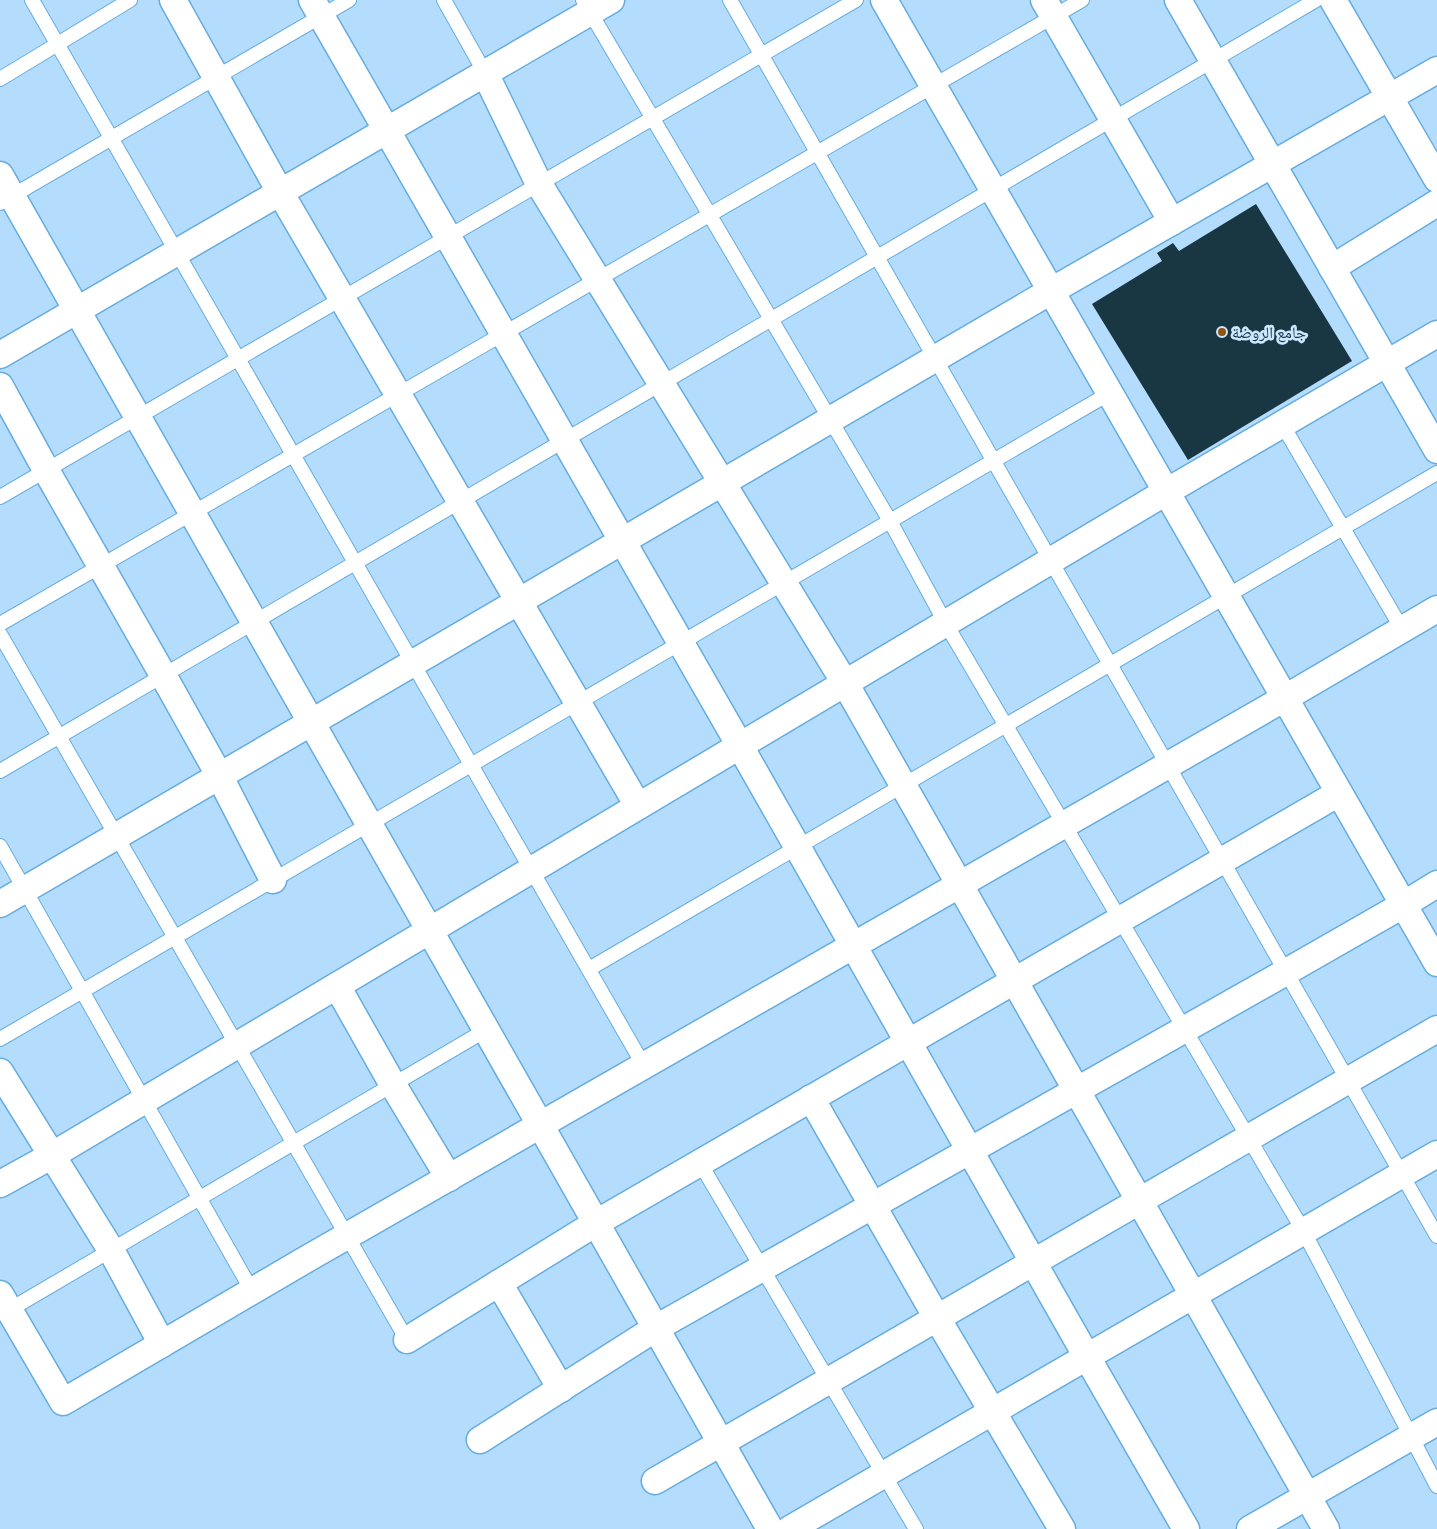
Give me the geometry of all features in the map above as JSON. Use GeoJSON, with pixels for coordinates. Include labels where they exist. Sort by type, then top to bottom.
{"type":"FeatureCollection","features":[{"type":"Feature","properties":{"kind":"street"},"geometry":{"type":"LineString","coordinates":[[173,0],[280,192],[638,806]]}},
{"type":"Feature","properties":{"kind":"street"},"geometry":{"type":"LineString","coordinates":[[884,0],[1437,963]]}},
{"type":"Feature","properties":{"kind":"street"},"geometry":{"type":"LineString","coordinates":[[1178,0],[1437,450]]}},
{"type":"Feature","properties":{"kind":"street"},"geometry":{"type":"LineString","coordinates":[[1333,0],[1437,179]]}},
{"type":"Feature","properties":{"kind":"street"},"geometry":{"type":"LineString","coordinates":[[0,355],[485,73],[595,4]]}},
{"type":"Feature","properties":{"kind":"street"},"geometry":{"type":"LineString","coordinates":[[316,8],[681,642],[1186,1529]]}},
{"type":"Feature","properties":{"kind":"street"},"geometry":{"type":"LineString","coordinates":[[1049,8],[1172,222]]}},
{"type":"Feature","properties":{"kind":"street"},"geometry":{"type":"LineString","coordinates":[[0,904],[1051,291],[1437,70]]}},
{"type":"Feature","properties":{"kind":"street"},"geometry":{"type":"LineString","coordinates":[[485,73],[539,184],[845,683],[1326,1529]]}},
{"type":"Feature","properties":{"kind":"street"},"geometry":{"type":"LineString","coordinates":[[4,191],[77,310],[138,416],[770,1529]]}},
{"type":"Feature","properties":{"kind":"street"},"geometry":{"type":"LineString","coordinates":[[1332,268],[1437,203]]}},
{"type":"Feature","properties":{"kind":"street"},"geometry":{"type":"LineString","coordinates":[[0,1184],[51,1156],[1166,492],[1437,334]]}},
{"type":"Feature","properties":{"kind":"street"},"geometry":{"type":"LineString","coordinates":[[0,386],[220,776],[273,880]]}},
{"type":"Feature","properties":{"kind":"street"},"geometry":{"type":"LineString","coordinates":[[3,1306],[62,1402],[1285,698],[1437,608]]}},
{"type":"Feature","properties":{"kind":"street"},"geometry":{"type":"LineString","coordinates":[[407,1340],[596,1223],[1339,793]]}},
{"type":"Feature","properties":{"kind":"street"},"geometry":{"type":"LineString","coordinates":[[480,1440],[656,1328],[1286,972],[1437,884]]}},
{"type":"Feature","properties":{"kind":"street"},"geometry":{"type":"LineString","coordinates":[[337,986],[449,1178]]}},
{"type":"Feature","properties":{"kind":"street"},"geometry":{"type":"LineString","coordinates":[[655,1481],[1437,1029]]}},
{"type":"Feature","properties":{"kind":"street"},"geometry":{"type":"LineString","coordinates":[[0,1072],[111,1250],[162,1344]]}},
{"type":"Feature","properties":{"kind":"street"},"geometry":{"type":"LineString","coordinates":[[811,1098],[937,1318],[1062,1529]]}},
{"type":"Feature","properties":{"kind":"street"},"geometry":{"type":"LineString","coordinates":[[790,1529],[1437,1154]]}},
{"type":"Feature","properties":{"kind":"street"},"geometry":{"type":"LineString","coordinates":[[499,1283],[561,1389]]}},
{"type":"Feature","properties":{"kind":"street"},"geometry":{"type":"LineString","coordinates":[[1250,1529],[1437,1422]]}},
{"type":"Feature","properties":{"kind":"lane"},"geometry":{"type":"LineString","coordinates":[[32,0],[644,1066]]}},
{"type":"Feature","properties":{"kind":"lane"},"geometry":{"type":"LineString","coordinates":[[0,79],[130,0]]}},
{"type":"Feature","properties":{"kind":"lane"},"geometry":{"type":"LineString","coordinates":[[4,191],[111,138],[216,78],[316,8],[349,0]]}},
{"type":"Feature","properties":{"kind":"lane"},"geometry":{"type":"LineString","coordinates":[[444,0],[485,73]]}},
{"type":"Feature","properties":{"kind":"lane"},"geometry":{"type":"LineString","coordinates":[[730,0],[1437,1236]]}},
{"type":"Feature","properties":{"kind":"lane"},"geometry":{"type":"LineString","coordinates":[[0,496],[856,0]]}},
{"type":"Feature","properties":{"kind":"lane"},"geometry":{"type":"LineString","coordinates":[[0,624],[934,86],[1049,8],[1082,0]]}},
{"type":"Feature","properties":{"kind":"lane"},"geometry":{"type":"LineString","coordinates":[[0,771],[1316,0]]}},
{"type":"Feature","properties":{"kind":"lane"},"geometry":{"type":"LineString","coordinates":[[595,4],[653,118],[890,521],[946,624],[1304,1232],[1437,1486]]}},
{"type":"Feature","properties":{"kind":"lane"},"geometry":{"type":"LineString","coordinates":[[0,1039],[1110,393]]}},
{"type":"Feature","properties":{"kind":"lane"},"geometry":{"type":"LineString","coordinates":[[1282,424],[1402,629]]}},
{"type":"Feature","properties":{"kind":"lane"},"geometry":{"type":"LineString","coordinates":[[589,969],[1437,473]]}},
{"type":"Feature","properties":{"kind":"lane"},"geometry":{"type":"LineString","coordinates":[[0,634],[407,1340]]}},
{"type":"Feature","properties":{"kind":"lane"},"geometry":{"type":"LineString","coordinates":[[0,846],[252,1291]]}},
{"type":"Feature","properties":{"kind":"lane"},"geometry":{"type":"LineString","coordinates":[[3,1306],[111,1250],[486,1030]]}},
{"type":"Feature","properties":{"kind":"lane"},"geometry":{"type":"LineString","coordinates":[[700,1163],[916,1529]]}},
{"type":"Feature","properties":{"kind":"building","name":"جامع الروضة"},"geometry":{"type":"Polygon","coordinates":[[[1256,204],[1352,361],[1188,460],[1092,304],[1162,261],[1157,253],[1173,243],[1179,251],[1256,204]]]}},
{"type":"Feature","properties":{"kind":"place","name":"جامع الروضة"},"geometry":{"type":"Point","coordinates":[1222,332]}}]}
